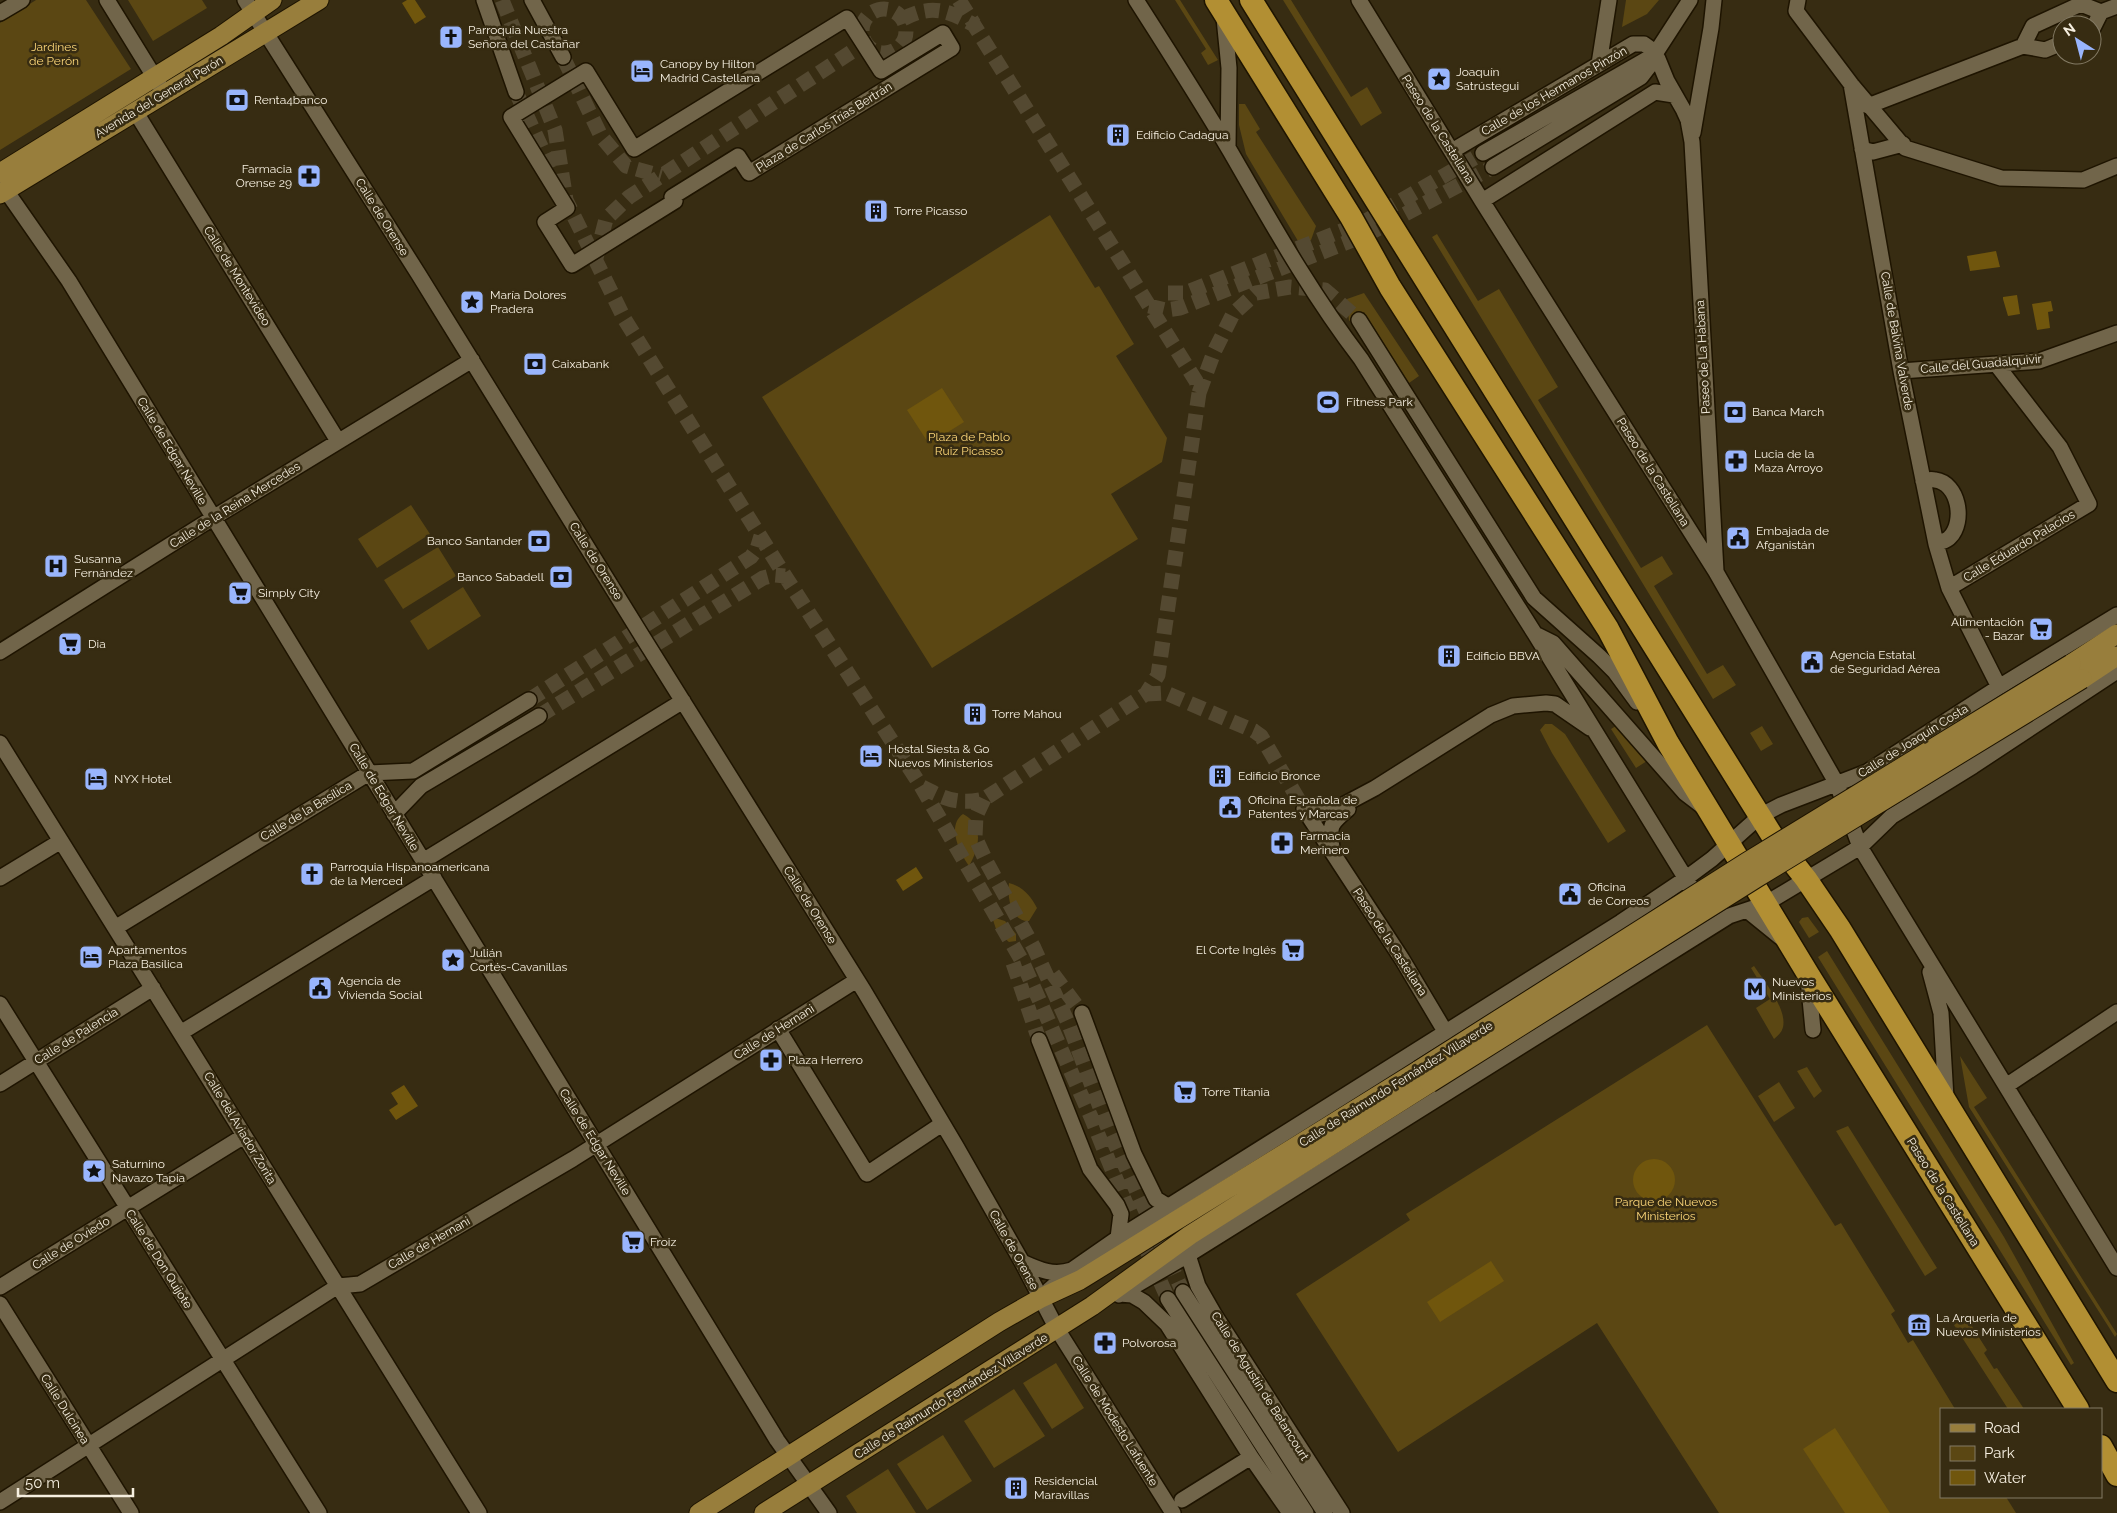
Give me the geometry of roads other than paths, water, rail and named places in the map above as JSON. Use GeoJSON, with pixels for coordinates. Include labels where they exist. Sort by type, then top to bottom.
{"type":"FeatureCollection","features":[{"type":"Feature","properties":{"kind":"highway","name":"Paseo de la Castellana"},"geometry":{"type":"LineString","coordinates":[[1251,0],[1773,837],[1806,879],[1840,929],[2117,1381]]}},
{"type":"Feature","properties":{"kind":"highway","name":"Paseo de la Castellana"},"geometry":{"type":"LineString","coordinates":[[1220,6],[1351,217],[1390,287],[1608,629],[1668,743],[1729,843],[1757,907],[1793,948],[2077,1408]]}},
{"type":"Feature","properties":{"kind":"highway"},"geometry":{"type":"LineString","coordinates":[[2102,1448],[2117,1475]]}},
{"type":"Feature","properties":{"kind":"main road","name":"Avenida del General Perón"},"geometry":{"type":"LineString","coordinates":[[2,185],[135,111],[160,86],[249,7],[272,0]]}},
{"type":"Feature","properties":{"kind":"main road","name":"Avenida del General Perón"},"geometry":{"type":"LineString","coordinates":[[2,185],[160,86],[267,33],[319,0]]}},
{"type":"Feature","properties":{"kind":"main road","name":"Calle de Joaquín Costa"},"geometry":{"type":"LineString","coordinates":[[2077,671],[2117,634]]}},
{"type":"Feature","properties":{"kind":"main road","name":"Calle de Joaquín Costa"},"geometry":{"type":"LineString","coordinates":[[1753,870],[2077,671],[2117,656]]}},
{"type":"Feature","properties":{"kind":"main road","name":"Calle de Raimundo Fernández Villaverde"},"geometry":{"type":"LineString","coordinates":[[699,1513],[1041,1298],[1080,1280],[1424,1077],[1753,870]]}},
{"type":"Feature","properties":{"kind":"main road","name":"Calle de Raimundo Fernández Villaverde"},"geometry":{"type":"LineString","coordinates":[[764,1513],[1092,1306],[1190,1235],[1424,1077]]}},
{"type":"Feature","properties":{"kind":"street"},"geometry":{"type":"LineString","coordinates":[[0,13],[22,0]]}},
{"type":"Feature","properties":{"kind":"street"},"geometry":{"type":"LineString","coordinates":[[107,0],[160,86]]}},
{"type":"Feature","properties":{"kind":"street"},"geometry":{"type":"LineString","coordinates":[[484,0],[516,92]]}},
{"type":"Feature","properties":{"kind":"street"},"geometry":{"type":"LineString","coordinates":[[532,0],[563,57]]}},
{"type":"Feature","properties":{"kind":"street","name":"Paseo de la Castellana"},"geometry":{"type":"LineString","coordinates":[[1136,0],[1228,147],[1298,268],[1335,325],[1361,359],[1536,634],[1686,879],[1704,904],[1729,916]]}},
{"type":"Feature","properties":{"kind":"street","name":"Paseo de la Castellana"},"geometry":{"type":"LineString","coordinates":[[1359,0],[1482,201],[1716,572],[1837,784],[1860,847],[2117,1268]]}},
{"type":"Feature","properties":{"kind":"street"},"geometry":{"type":"LineString","coordinates":[[1599,64],[1610,0]]}},
{"type":"Feature","properties":{"kind":"street"},"geometry":{"type":"LineString","coordinates":[[1493,167],[1634,82],[1649,67],[1655,54],[1690,0]]}},
{"type":"Feature","properties":{"kind":"street","name":"Paseo de La Habana"},"geometry":{"type":"LineString","coordinates":[[1692,142],[1714,0]]}},
{"type":"Feature","properties":{"kind":"street","name":"Calle de Balvina Valverde"},"geometry":{"type":"LineString","coordinates":[[1798,0],[1796,11],[1851,84],[1902,371],[1936,544],[1949,588],[1999,687]]}},
{"type":"Feature","properties":{"kind":"street"},"geometry":{"type":"LineString","coordinates":[[2022,46],[2033,26],[2081,4],[2101,12],[2117,6]]}},
{"type":"Feature","properties":{"kind":"street","name":"Paseo de la Castellana"},"geometry":{"type":"LineString","coordinates":[[1220,6],[1230,68],[1228,147]]}},
{"type":"Feature","properties":{"kind":"street","name":"Calle de Orense"},"geometry":{"type":"LineString","coordinates":[[249,7],[472,360],[857,980],[1022,1262],[1057,1329]]}},
{"type":"Feature","properties":{"kind":"street","name":"Plaza de Carlos Trías Bertrán"},"geometry":{"type":"LineString","coordinates":[[847,18],[880,71],[943,33],[952,48],[749,173],[738,156],[672,197],[675,201],[572,265],[545,222],[567,208],[511,117],[586,71],[634,149],[847,18]]}},
{"type":"Feature","properties":{"kind":"street","name":"Calle de los Hermanos Pinzón"},"geometry":{"type":"LineString","coordinates":[[1452,151],[1637,43],[1647,45],[1655,54]]}},
{"type":"Feature","properties":{"kind":"street"},"geometry":{"type":"LineString","coordinates":[[1868,106],[2022,46],[2045,50],[2052,47]]}},
{"type":"Feature","properties":{"kind":"street"},"geometry":{"type":"LineString","coordinates":[[1483,153],[1655,54]]}},
{"type":"Feature","properties":{"kind":"street","name":"Paseo de La Habana"},"geometry":{"type":"LineString","coordinates":[[1655,54],[1686,115],[1692,142],[1716,572]]}},
{"type":"Feature","properties":{"kind":"street"},"geometry":{"type":"LineString","coordinates":[[1851,84],[1905,148],[2001,178],[2083,180],[2117,166]]}},
{"type":"Feature","properties":{"kind":"street"},"geometry":{"type":"LineString","coordinates":[[1482,201],[1654,93],[1674,94]]}},
{"type":"Feature","properties":{"kind":"street","name":"Calle de Montevideo"},"geometry":{"type":"LineString","coordinates":[[135,111],[338,441]]}},
{"type":"Feature","properties":{"kind":"street"},"geometry":{"type":"LineString","coordinates":[[1862,149],[1874,152],[1903,144]]}},
{"type":"Feature","properties":{"kind":"street","name":"Calle de Edgar Neville"},"geometry":{"type":"LineString","coordinates":[[2,185],[69,282],[788,1457]]}},
{"type":"Feature","properties":{"kind":"street","name":"Paseo de la Castellana"},"geometry":{"type":"LineString","coordinates":[[1359,320],[1534,598],[1615,672],[1668,743]]}},
{"type":"Feature","properties":{"kind":"street","name":"Calle del Guadalquivir"},"geometry":{"type":"LineString","coordinates":[[1902,371],[2039,361],[2117,333]]}},
{"type":"Feature","properties":{"kind":"street","name":"Calle de la Reina Mercedes"},"geometry":{"type":"LineString","coordinates":[[0,652],[213,518],[472,360]]}},
{"type":"Feature","properties":{"kind":"street","name":"Calle Eduardo Palacios"},"geometry":{"type":"LineString","coordinates":[[1949,588],[2089,504],[2060,447],[1996,364]]}},
{"type":"Feature","properties":{"kind":"street"},"geometry":{"type":"LineString","coordinates":[[1923,480],[1936,480],[1949,487],[1958,504],[1956,527],[1949,539],[1936,544]]}},
{"type":"Feature","properties":{"kind":"street","name":"Calle de Joaquín Costa"},"geometry":{"type":"LineString","coordinates":[[1686,879],[1760,816],[1781,805],[1867,772],[1999,687],[2117,615]]}},
{"type":"Feature","properties":{"kind":"street","name":"Paseo de la Castellana"},"geometry":{"type":"LineString","coordinates":[[1536,634],[1554,643],[1685,793],[1713,815]]}},
{"type":"Feature","properties":{"kind":"street"},"geometry":{"type":"LineString","coordinates":[[1860,847],[1892,816],[1973,766],[2117,671]]}},
{"type":"Feature","properties":{"kind":"street","name":"Calle de la Basílica"},"geometry":{"type":"LineString","coordinates":[[115,928],[369,773],[413,771],[529,700]]}},
{"type":"Feature","properties":{"kind":"street"},"geometry":{"type":"LineString","coordinates":[[423,861],[683,701]]}},
{"type":"Feature","properties":{"kind":"street","name":"Paseo de la Castellana"},"geometry":{"type":"LineString","coordinates":[[1446,1033],[1402,959],[1304,809],[1321,814],[1330,812],[1374,788],[1491,714],[1514,706],[1555,704],[1594,731]]}},
{"type":"Feature","properties":{"kind":"street"},"geometry":{"type":"LineString","coordinates":[[394,814],[421,786],[539,716]]}},
{"type":"Feature","properties":{"kind":"street","name":"Calle del Aviador Zorita"},"geometry":{"type":"LineString","coordinates":[[0,743],[152,988],[182,1032],[244,1136],[479,1513]]}},
{"type":"Feature","properties":{"kind":"street"},"geometry":{"type":"LineString","coordinates":[[1885,760],[1912,804]]}},
{"type":"Feature","properties":{"kind":"street","name":"Paseo de la Castellana"},"geometry":{"type":"LineString","coordinates":[[1332,852],[1330,829],[1333,822],[1374,788]]}},
{"type":"Feature","properties":{"kind":"street"},"geometry":{"type":"LineString","coordinates":[[1773,837],[1781,805]]}},
{"type":"Feature","properties":{"kind":"street"},"geometry":{"type":"LineString","coordinates":[[0,878],[61,841]]}},
{"type":"Feature","properties":{"kind":"street","name":"Calle de Raimundo Fernández Villaverde"},"geometry":{"type":"LineString","coordinates":[[1092,1306],[1120,1294],[1188,1255],[1729,916],[1757,907],[1860,847]]}},
{"type":"Feature","properties":{"kind":"street"},"geometry":{"type":"LineString","coordinates":[[182,1032],[434,878]]}},
{"type":"Feature","properties":{"kind":"street","name":"Calle de Raimundo Fernández Villaverde"},"geometry":{"type":"LineString","coordinates":[[1041,1298],[1072,1270],[1118,1238],[1169,1208],[1598,937],[1686,879]]}},
{"type":"Feature","properties":{"kind":"street"},"geometry":{"type":"LineString","coordinates":[[1598,937],[1626,981]]}},
{"type":"Feature","properties":{"kind":"street","name":"Paseo de la Castellana"},"geometry":{"type":"LineString","coordinates":[[1926,956],[1941,1013],[1947,1104]]}},
{"type":"Feature","properties":{"kind":"street","name":"Paseo de la Castellana"},"geometry":{"type":"LineString","coordinates":[[1808,974],[1813,1030]]}},
{"type":"Feature","properties":{"kind":"street","name":"Calle de Hernani"},"geometry":{"type":"LineString","coordinates":[[0,1502],[338,1286],[360,1284],[596,1144],[857,980]]}},
{"type":"Feature","properties":{"kind":"street","name":"Calle de Palencia"},"geometry":{"type":"LineString","coordinates":[[0,1084],[152,988]]}},
{"type":"Feature","properties":{"kind":"street","name":"Calle de Don Quijote"},"geometry":{"type":"LineString","coordinates":[[0,1004],[126,1208],[319,1513]]}},
{"type":"Feature","properties":{"kind":"street"},"geometry":{"type":"LineString","coordinates":[[2006,1086],[2117,1012]]}},
{"type":"Feature","properties":{"kind":"street"},"geometry":{"type":"LineString","coordinates":[[1082,1013],[1134,1154],[1156,1199],[1169,1208]]}},
{"type":"Feature","properties":{"kind":"street"},"geometry":{"type":"LineString","coordinates":[[778,1029],[867,1174],[942,1124]]}},
{"type":"Feature","properties":{"kind":"street"},"geometry":{"type":"LineString","coordinates":[[1039,1040],[1090,1169],[1118,1206],[1121,1214],[1118,1238]]}},
{"type":"Feature","properties":{"kind":"street","name":"Calle de Oviedo"},"geometry":{"type":"LineString","coordinates":[[0,1287],[244,1136]]}},
{"type":"Feature","properties":{"kind":"street","name":"Calle de Agustín de Betancourt"},"geometry":{"type":"LineString","coordinates":[[1188,1255],[1198,1286],[1206,1301],[1342,1513]]}},
{"type":"Feature","properties":{"kind":"street","name":"Calle de Raimundo Fernández Villaverde"},"geometry":{"type":"LineString","coordinates":[[1022,1262],[1049,1273],[1064,1273],[1072,1270]]}},
{"type":"Feature","properties":{"kind":"street","name":"Calle de Agustín de Betancourt"},"geometry":{"type":"LineString","coordinates":[[1183,1292],[1325,1513]]}},
{"type":"Feature","properties":{"kind":"street"},"geometry":{"type":"LineString","coordinates":[[1120,1294],[1132,1295],[1144,1302],[1167,1324],[1251,1457],[1290,1513]]}},
{"type":"Feature","properties":{"kind":"street"},"geometry":{"type":"LineString","coordinates":[[1168,1299],[1306,1513]]}},
{"type":"Feature","properties":{"kind":"street","name":"Calle Dulcinea"},"geometry":{"type":"LineString","coordinates":[[0,1304],[87,1446],[131,1513]]}},
{"type":"Feature","properties":{"kind":"street","name":"Calle de Modesto Lafuente"},"geometry":{"type":"LineString","coordinates":[[1057,1329],[1173,1513]]}},
{"type":"Feature","properties":{"kind":"street"},"geometry":{"type":"LineString","coordinates":[[788,1457],[829,1513]]}},
{"type":"Feature","properties":{"kind":"street"},"geometry":{"type":"LineString","coordinates":[[1182,1500],[1251,1457]]}},
{"type":"Feature","properties":{"kind":"water"},"geometry":{"type":"Polygon","coordinates":[[[407,0],[415,0],[426,17],[415,24],[402,3],[407,0]]]}},
{"type":"Feature","properties":{"kind":"water"},"geometry":{"type":"Polygon","coordinates":[[[1996,251],[2000,267],[1970,271],[1967,256],[1996,251]]]}},
{"type":"Feature","properties":{"kind":"water"},"geometry":{"type":"Polygon","coordinates":[[[2017,295],[2020,314],[2008,316],[2003,297],[2017,295]]]}},
{"type":"Feature","properties":{"kind":"water"},"geometry":{"type":"Polygon","coordinates":[[[2051,301],[2053,311],[2048,312],[2050,328],[2037,330],[2032,304],[2051,301]]]}},
{"type":"Feature","properties":{"kind":"water"},"geometry":{"type":"Polygon","coordinates":[[[942,388],[964,422],[929,444],[907,410],[942,388]]]}},
{"type":"Feature","properties":{"kind":"water"},"geometry":{"type":"Polygon","coordinates":[[[916,867],[923,878],[903,891],[896,880],[916,867]]]}},
{"type":"Feature","properties":{"kind":"water"},"geometry":{"type":"Polygon","coordinates":[[[404,1085],[418,1106],[396,1120],[389,1110],[398,1104],[391,1093],[404,1085]]]}},
{"type":"Feature","properties":{"kind":"water"},"geometry":{"type":"Polygon","coordinates":[[[1658,1159],[1666,1162],[1672,1168],[1675,1180],[1672,1192],[1666,1198],[1650,1201],[1642,1198],[1636,1192],[1633,1176],[1636,1168],[1642,1162],[1658,1159]]]}},
{"type":"Feature","properties":{"kind":"water"},"geometry":{"type":"Polygon","coordinates":[[[1491,1261],[1504,1281],[1440,1322],[1427,1302],[1491,1261]]]}},
{"type":"Feature","properties":{"kind":"water"},"geometry":{"type":"Polygon","coordinates":[[[1835,1428],[1890,1513],[1845,1513],[1803,1449],[1835,1428]]]}},
{"type":"Feature","properties":{"kind":"tunnel"},"geometry":{"type":"LineString","coordinates":[[502,0],[555,130],[566,200],[625,320],[785,576],[921,786],[1022,961],[1168,1299]]}},
{"type":"Feature","properties":{"kind":"tunnel"},"geometry":{"type":"LineString","coordinates":[[959,0],[974,24]]}},
{"type":"Feature","properties":{"kind":"tunnel"},"geometry":{"type":"LineString","coordinates":[[880,9],[888,9],[900,15],[906,31],[900,47],[888,53],[880,53],[868,47],[862,35],[862,27],[868,15],[880,9]]}},
{"type":"Feature","properties":{"kind":"tunnel"},"geometry":{"type":"LineString","coordinates":[[903,19],[913,14],[931,10],[956,16],[974,25],[1196,381],[1199,393],[1158,675],[1146,694],[984,799],[975,801],[952,800],[922,787]]}},
{"type":"Feature","properties":{"kind":"tunnel"},"geometry":{"type":"LineString","coordinates":[[596,258],[606,219],[629,197],[865,43]]}},
{"type":"Feature","properties":{"kind":"tunnel"},"geometry":{"type":"LineString","coordinates":[[563,57],[601,136],[626,166],[661,176]]}},
{"type":"Feature","properties":{"kind":"tunnel"},"geometry":{"type":"LineString","coordinates":[[516,92],[554,175]]}},
{"type":"Feature","properties":{"kind":"tunnel"},"geometry":{"type":"LineString","coordinates":[[1168,293],[1185,293],[1364,222],[1483,153]]}},
{"type":"Feature","properties":{"kind":"tunnel"},"geometry":{"type":"LineString","coordinates":[[1149,306],[1166,310],[1180,308],[1368,234],[1493,167]]}},
{"type":"Feature","properties":{"kind":"tunnel"},"geometry":{"type":"LineString","coordinates":[[1199,393],[1214,352],[1233,314],[1256,293],[1290,287],[1325,290],[1359,320]]}},
{"type":"Feature","properties":{"kind":"tunnel"},"geometry":{"type":"LineString","coordinates":[[529,700],[751,557],[757,549],[761,536]]}},
{"type":"Feature","properties":{"kind":"tunnel"},"geometry":{"type":"LineString","coordinates":[[539,716],[763,578],[774,575],[785,576]]}},
{"type":"Feature","properties":{"kind":"tunnel"},"geometry":{"type":"LineString","coordinates":[[1146,694],[1166,693],[1254,731],[1261,736],[1304,809]]}},
{"type":"Feature","properties":{"kind":"tunnel"},"geometry":{"type":"LineString","coordinates":[[984,799],[976,816],[975,837],[987,863],[1034,948],[1069,1025],[1109,1131],[1183,1292]]}},
{"type":"Feature","properties":{"kind":"tunnel"},"geometry":{"type":"LineString","coordinates":[[1013,963],[1039,1040]]}},
{"type":"Feature","properties":{"kind":"tunnel"},"geometry":{"type":"LineString","coordinates":[[1053,974],[1082,1013]]}},
{"type":"Feature","properties":{"kind":"place","name":"Parroquia Nuestra Señora del Castañar"},"geometry":{"type":"Point","coordinates":[451,37]}},
{"type":"Feature","properties":{"kind":"place","name":"Canopy by Hilton Madrid Castellana"},"geometry":{"type":"Point","coordinates":[642,71]}},
{"type":"Feature","properties":{"kind":"place","name":"Joaquín Satrústegui"},"geometry":{"type":"Point","coordinates":[1439,79]}},
{"type":"Feature","properties":{"kind":"place","name":"Renta4banco"},"geometry":{"type":"Point","coordinates":[237,100]}},
{"type":"Feature","properties":{"kind":"place","name":"Edificio Cadagua"},"geometry":{"type":"Point","coordinates":[1118,135]}},
{"type":"Feature","properties":{"kind":"place","name":"Farmacia Orense 29"},"geometry":{"type":"Point","coordinates":[309,176]}},
{"type":"Feature","properties":{"kind":"place","name":"Torre Picasso"},"geometry":{"type":"Point","coordinates":[876,211]}},
{"type":"Feature","properties":{"kind":"place","name":"María Dolores Pradera"},"geometry":{"type":"Point","coordinates":[472,302]}},
{"type":"Feature","properties":{"kind":"place","name":"Caixabank"},"geometry":{"type":"Point","coordinates":[535,364]}},
{"type":"Feature","properties":{"kind":"place","name":"Fitness Park"},"geometry":{"type":"Point","coordinates":[1328,402]}},
{"type":"Feature","properties":{"kind":"place","name":"Banca March"},"geometry":{"type":"Point","coordinates":[1735,412]}},
{"type":"Feature","properties":{"kind":"place","name":"Lucia de la Maza Arroyo"},"geometry":{"type":"Point","coordinates":[1736,461]}},
{"type":"Feature","properties":{"kind":"place","name":"Embajada de Afganistán"},"geometry":{"type":"Point","coordinates":[1738,538]}},
{"type":"Feature","properties":{"kind":"place","name":"Banco Santander"},"geometry":{"type":"Point","coordinates":[539,541]}},
{"type":"Feature","properties":{"kind":"place","name":"Susanna Fernández"},"geometry":{"type":"Point","coordinates":[56,566]}},
{"type":"Feature","properties":{"kind":"place","name":"Banco Sabadell"},"geometry":{"type":"Point","coordinates":[561,577]}},
{"type":"Feature","properties":{"kind":"place","name":"Simply City"},"geometry":{"type":"Point","coordinates":[240,593]}},
{"type":"Feature","properties":{"kind":"place","name":"Alimentación - Bazar"},"geometry":{"type":"Point","coordinates":[2041,629]}},
{"type":"Feature","properties":{"kind":"place","name":"Dia"},"geometry":{"type":"Point","coordinates":[70,644]}},
{"type":"Feature","properties":{"kind":"place","name":"Edificio BBVA"},"geometry":{"type":"Point","coordinates":[1449,656]}},
{"type":"Feature","properties":{"kind":"place","name":"Agencia Estatal de Seguridad Aérea"},"geometry":{"type":"Point","coordinates":[1812,662]}},
{"type":"Feature","properties":{"kind":"place","name":"Torre Mahou"},"geometry":{"type":"Point","coordinates":[975,714]}},
{"type":"Feature","properties":{"kind":"place","name":"Hostal Siesta & Go Nuevos Ministerios"},"geometry":{"type":"Point","coordinates":[871,756]}},
{"type":"Feature","properties":{"kind":"place","name":"Edificio Bronce"},"geometry":{"type":"Point","coordinates":[1220,776]}},
{"type":"Feature","properties":{"kind":"place","name":"NYX Hotel"},"geometry":{"type":"Point","coordinates":[96,779]}},
{"type":"Feature","properties":{"kind":"place","name":"Oficina Española de Patentes y Marcas"},"geometry":{"type":"Point","coordinates":[1230,807]}},
{"type":"Feature","properties":{"kind":"place","name":"Farmacia Merinero"},"geometry":{"type":"Point","coordinates":[1282,843]}},
{"type":"Feature","properties":{"kind":"place","name":"Parroquia Hispanoamericana de la Merced"},"geometry":{"type":"Point","coordinates":[312,874]}},
{"type":"Feature","properties":{"kind":"place","name":"Oficina de Correos"},"geometry":{"type":"Point","coordinates":[1570,894]}},
{"type":"Feature","properties":{"kind":"place","name":"El Corte Inglés"},"geometry":{"type":"Point","coordinates":[1293,950]}},
{"type":"Feature","properties":{"kind":"place","name":"Apartamentos Plaza Basílica"},"geometry":{"type":"Point","coordinates":[91,957]}},
{"type":"Feature","properties":{"kind":"place","name":"Julián Cortés-Cavanillas"},"geometry":{"type":"Point","coordinates":[453,960]}},
{"type":"Feature","properties":{"kind":"place","name":"Agencia de Vivienda Social"},"geometry":{"type":"Point","coordinates":[320,988]}},
{"type":"Feature","properties":{"kind":"place","name":"Nuevos Ministerios"},"geometry":{"type":"Point","coordinates":[1755,989]}},
{"type":"Feature","properties":{"kind":"place","name":"Plaza Herrero"},"geometry":{"type":"Point","coordinates":[771,1060]}},
{"type":"Feature","properties":{"kind":"place","name":"Torre Titania"},"geometry":{"type":"Point","coordinates":[1185,1092]}},
{"type":"Feature","properties":{"kind":"place","name":"Saturnino Navazo Tapia"},"geometry":{"type":"Point","coordinates":[94,1171]}},
{"type":"Feature","properties":{"kind":"place","name":"Froiz"},"geometry":{"type":"Point","coordinates":[633,1242]}},
{"type":"Feature","properties":{"kind":"place","name":"La Arqueria de Nuevos Ministerios"},"geometry":{"type":"Point","coordinates":[1919,1325]}},
{"type":"Feature","properties":{"kind":"place","name":"Polvorosa"},"geometry":{"type":"Point","coordinates":[1105,1343]}},
{"type":"Feature","properties":{"kind":"place","name":"Residencial Maravillas"},"geometry":{"type":"Point","coordinates":[1016,1488]}},
{"type":"Feature","properties":{"kind":"park label","name":"Jardines de Perón"},"geometry":{"type":"Point","coordinates":[54,54]}},
{"type":"Feature","properties":{"kind":"park label","name":"Plaza de Pablo Ruiz Picasso"},"geometry":{"type":"Point","coordinates":[969,444]}},
{"type":"Feature","properties":{"kind":"park label","name":"Parque de Nuevos Ministerios"},"geometry":{"type":"Point","coordinates":[1666,1209]}}]}
